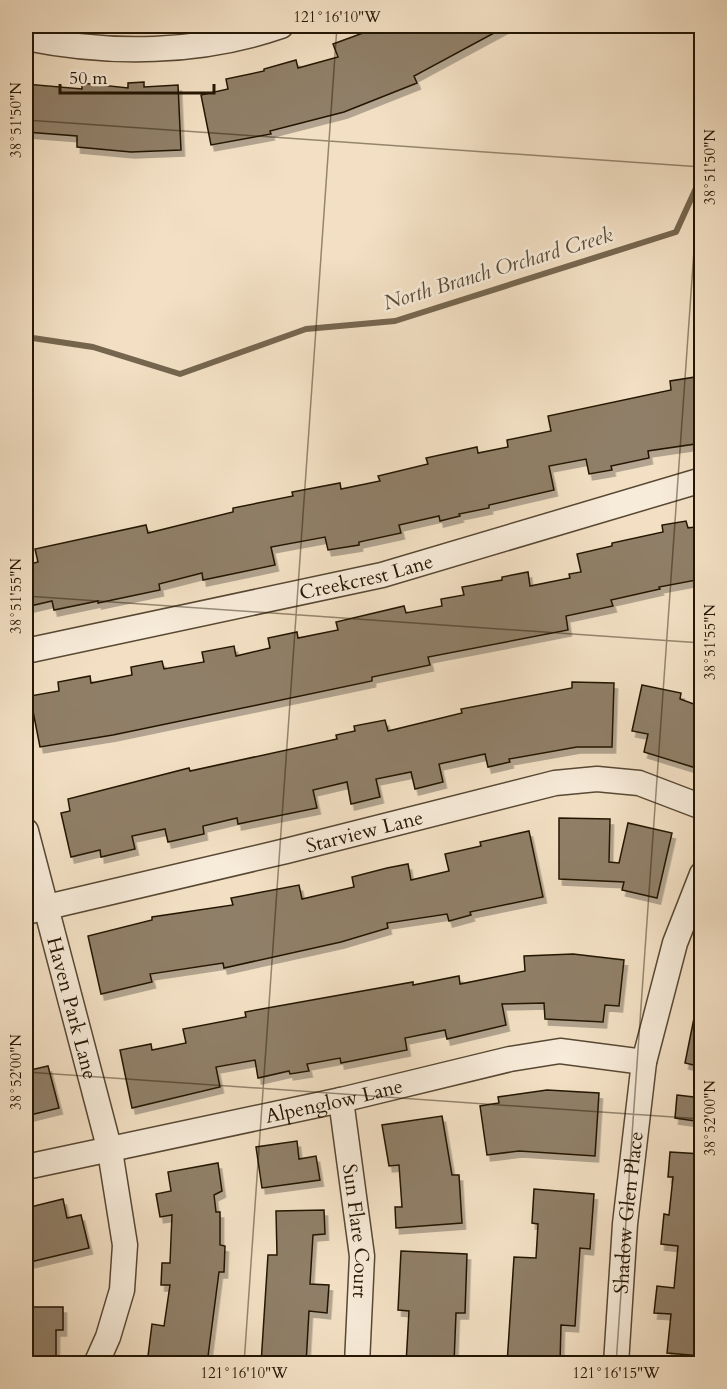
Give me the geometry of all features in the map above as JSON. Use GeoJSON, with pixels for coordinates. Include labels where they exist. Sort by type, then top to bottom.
{"type":"FeatureCollection","features":[{"type":"Feature","properties":{"kind":"street"},"geometry":{"type":"LineString","coordinates":[[26,38],[66,46],[179,49],[281,26]]}},
{"type":"Feature","properties":{"kind":"street","name":"Creekcrest Lane"},"geometry":{"type":"LineString","coordinates":[[26,651],[382,576],[702,480]]}},
{"type":"Feature","properties":{"kind":"street","name":"Starview Lane"},"geometry":{"type":"LineString","coordinates":[[36,909],[286,851],[555,783],[597,779],[639,783],[702,807]]}},
{"type":"Feature","properties":{"kind":"street","name":"Haven Park Lane"},"geometry":{"type":"LineString","coordinates":[[26,831],[36,909],[110,1150],[125,1245],[123,1279],[111,1328],[96,1364]]}},
{"type":"Feature","properties":{"kind":"street","name":"Shadow Glen Place"},"geometry":{"type":"LineString","coordinates":[[616,1364],[625,1224],[644,1062],[675,943],[702,874]]}},
{"type":"Feature","properties":{"kind":"street","name":"Alpenglow Lane"},"geometry":{"type":"LineString","coordinates":[[26,1167],[341,1100],[510,1059],[560,1052],[644,1062]]}},
{"type":"Feature","properties":{"kind":"street","name":"Sun Flare Court"},"geometry":{"type":"LineString","coordinates":[[341,1100],[362,1256],[357,1364]]}},
{"type":"Feature","properties":{"kind":"building"},"geometry":{"type":"Polygon","coordinates":[[[382,26],[507,26],[414,76],[417,83],[344,112],[270,131],[271,134],[211,145],[201,95],[228,89],[226,79],[264,71],[264,69],[296,60],[298,68],[338,57],[333,44],[382,26]]]}},
{"type":"Feature","properties":{"kind":"building"},"geometry":{"type":"Polygon","coordinates":[[[144,82],[144,87],[178,85],[181,150],[131,152],[77,147],[77,136],[26,132],[26,84],[82,89],[82,83],[128,88],[128,83],[144,82]]]}},
{"type":"Feature","properties":{"kind":"building"},"geometry":{"type":"Polygon","coordinates":[[[702,376],[702,443],[648,451],[649,458],[611,466],[612,470],[589,474],[586,459],[549,466],[554,490],[489,505],[489,508],[459,514],[460,516],[440,521],[439,516],[399,525],[401,533],[359,542],[359,545],[328,550],[325,537],[271,547],[275,565],[203,580],[202,573],[159,584],[160,590],[98,603],[98,601],[54,610],[52,601],[26,607],[26,565],[38,562],[35,549],[146,525],[148,533],[233,512],[233,508],[293,496],[292,492],[340,483],[341,489],[380,481],[378,476],[428,464],[426,458],[477,447],[478,453],[508,447],[507,440],[551,431],[548,416],[671,390],[670,381],[702,376]]]}},
{"type":"Feature","properties":{"kind":"building"},"geometry":{"type":"Polygon","coordinates":[[[686,521],[688,528],[702,526],[702,579],[659,587],[660,589],[611,600],[613,606],[566,616],[568,630],[428,657],[430,665],[372,677],[372,681],[113,735],[40,747],[30,696],[59,691],[58,682],[90,676],[91,683],[132,675],[131,667],[162,661],[164,669],[204,662],[202,652],[234,646],[236,656],[270,648],[268,638],[297,632],[298,638],[338,630],[336,622],[404,606],[406,613],[442,606],[441,599],[464,595],[462,587],[502,580],[502,577],[528,572],[530,586],[570,578],[569,574],[581,572],[577,554],[612,546],[612,543],[663,532],[662,525],[686,521]]]}},
{"type":"Feature","properties":{"kind":"building"},"geometry":{"type":"Polygon","coordinates":[[[572,682],[614,683],[612,747],[577,747],[509,759],[510,762],[488,767],[485,754],[439,764],[443,782],[415,789],[411,772],[376,779],[380,797],[351,804],[347,782],[313,790],[317,808],[238,824],[237,818],[203,826],[204,834],[168,842],[165,829],[132,836],[135,849],[101,857],[100,850],[71,857],[61,813],[70,811],[68,799],[189,768],[190,771],[337,739],[336,735],[355,731],[354,726],[385,720],[388,731],[462,713],[461,709],[572,688],[572,682]]]}},
{"type":"Feature","properties":{"kind":"building"},"geometry":{"type":"Polygon","coordinates":[[[642,685],[681,693],[680,699],[702,707],[702,753],[696,768],[644,752],[648,734],[632,731],[642,685]]]}},
{"type":"Feature","properties":{"kind":"building"},"geometry":{"type":"Polygon","coordinates":[[[559,818],[610,819],[609,862],[619,863],[628,823],[672,833],[657,898],[622,890],[624,882],[559,879],[559,818]]]}},
{"type":"Feature","properties":{"kind":"building"},"geometry":{"type":"Polygon","coordinates":[[[529,831],[543,897],[470,912],[471,915],[449,921],[447,914],[387,923],[388,928],[341,942],[224,968],[223,963],[150,974],[152,982],[101,994],[88,936],[152,920],[152,917],[233,905],[231,898],[299,885],[302,899],[354,887],[352,877],[408,864],[411,880],[449,871],[445,854],[481,846],[480,842],[529,831]]]}},
{"type":"Feature","properties":{"kind":"building"},"geometry":{"type":"Polygon","coordinates":[[[573,954],[624,960],[619,1006],[605,1005],[603,1022],[545,1019],[544,1003],[502,1004],[506,1025],[447,1039],[445,1030],[405,1038],[407,1050],[341,1063],[340,1058],[307,1064],[309,1071],[290,1074],[289,1071],[258,1078],[255,1060],[216,1067],[220,1087],[132,1108],[120,1050],[151,1044],[152,1050],[186,1043],[183,1029],[246,1017],[245,1012],[459,976],[460,984],[525,971],[524,956],[573,954]]]}},
{"type":"Feature","properties":{"kind":"building"},"geometry":{"type":"Polygon","coordinates":[[[694,1018],[702,1019],[702,1067],[685,1063],[694,1018]]]}},
{"type":"Feature","properties":{"kind":"building"},"geometry":{"type":"Polygon","coordinates":[[[48,1066],[59,1108],[26,1116],[26,1071],[48,1066]]]}},
{"type":"Feature","properties":{"kind":"building"},"geometry":{"type":"Polygon","coordinates":[[[547,1090],[599,1093],[595,1156],[519,1151],[487,1155],[480,1106],[499,1103],[498,1097],[547,1090]]]}},
{"type":"Feature","properties":{"kind":"building"},"geometry":{"type":"Polygon","coordinates":[[[677,1095],[702,1098],[702,1122],[675,1118],[677,1095]]]}},
{"type":"Feature","properties":{"kind":"building"},"geometry":{"type":"Polygon","coordinates":[[[442,1116],[452,1175],[459,1175],[462,1223],[396,1228],[395,1207],[402,1207],[399,1165],[389,1166],[382,1125],[442,1116]]]}},
{"type":"Feature","properties":{"kind":"building"},"geometry":{"type":"Polygon","coordinates":[[[297,1141],[299,1159],[316,1156],[320,1180],[262,1188],[256,1147],[297,1141]]]}},
{"type":"Feature","properties":{"kind":"building"},"geometry":{"type":"Polygon","coordinates":[[[670,1152],[702,1154],[702,1356],[667,1353],[671,1314],[654,1313],[657,1286],[674,1288],[678,1246],[661,1244],[664,1214],[669,1215],[673,1177],[668,1177],[670,1152]]]}},
{"type":"Feature","properties":{"kind":"building"},"geometry":{"type":"Polygon","coordinates":[[[218,1163],[222,1191],[214,1195],[216,1212],[220,1212],[220,1245],[225,1246],[224,1272],[219,1272],[207,1364],[147,1364],[152,1324],[164,1326],[170,1285],[161,1285],[162,1263],[170,1263],[172,1215],[160,1217],[156,1194],[171,1191],[168,1172],[218,1163]]]}},
{"type":"Feature","properties":{"kind":"building"},"geometry":{"type":"Polygon","coordinates":[[[534,1189],[594,1194],[590,1249],[580,1248],[575,1326],[561,1325],[560,1364],[507,1364],[514,1257],[536,1258],[538,1224],[532,1223],[534,1189]]]}},
{"type":"Feature","properties":{"kind":"building"},"geometry":{"type":"Polygon","coordinates":[[[63,1199],[67,1218],[81,1215],[89,1248],[26,1263],[26,1208],[63,1199]]]}},
{"type":"Feature","properties":{"kind":"building"},"geometry":{"type":"Polygon","coordinates":[[[324,1210],[325,1234],[313,1235],[310,1284],[329,1285],[327,1313],[309,1311],[306,1364],[261,1364],[268,1255],[277,1255],[276,1211],[324,1210]]]}},
{"type":"Feature","properties":{"kind":"building"},"geometry":{"type":"Polygon","coordinates":[[[401,1251],[467,1254],[465,1313],[456,1313],[454,1363],[406,1364],[409,1311],[398,1310],[401,1251]]]}},
{"type":"Feature","properties":{"kind":"building"},"geometry":{"type":"Polygon","coordinates":[[[26,1307],[63,1307],[63,1330],[56,1330],[56,1358],[26,1358],[26,1307]]]}},
{"type":"Feature","properties":{"kind":"waterway","name":"North Branch Orchard Creek"},"geometry":{"type":"LineString","coordinates":[[26,337],[93,347],[180,374],[306,329],[395,321],[676,232],[702,175]]}}]}
